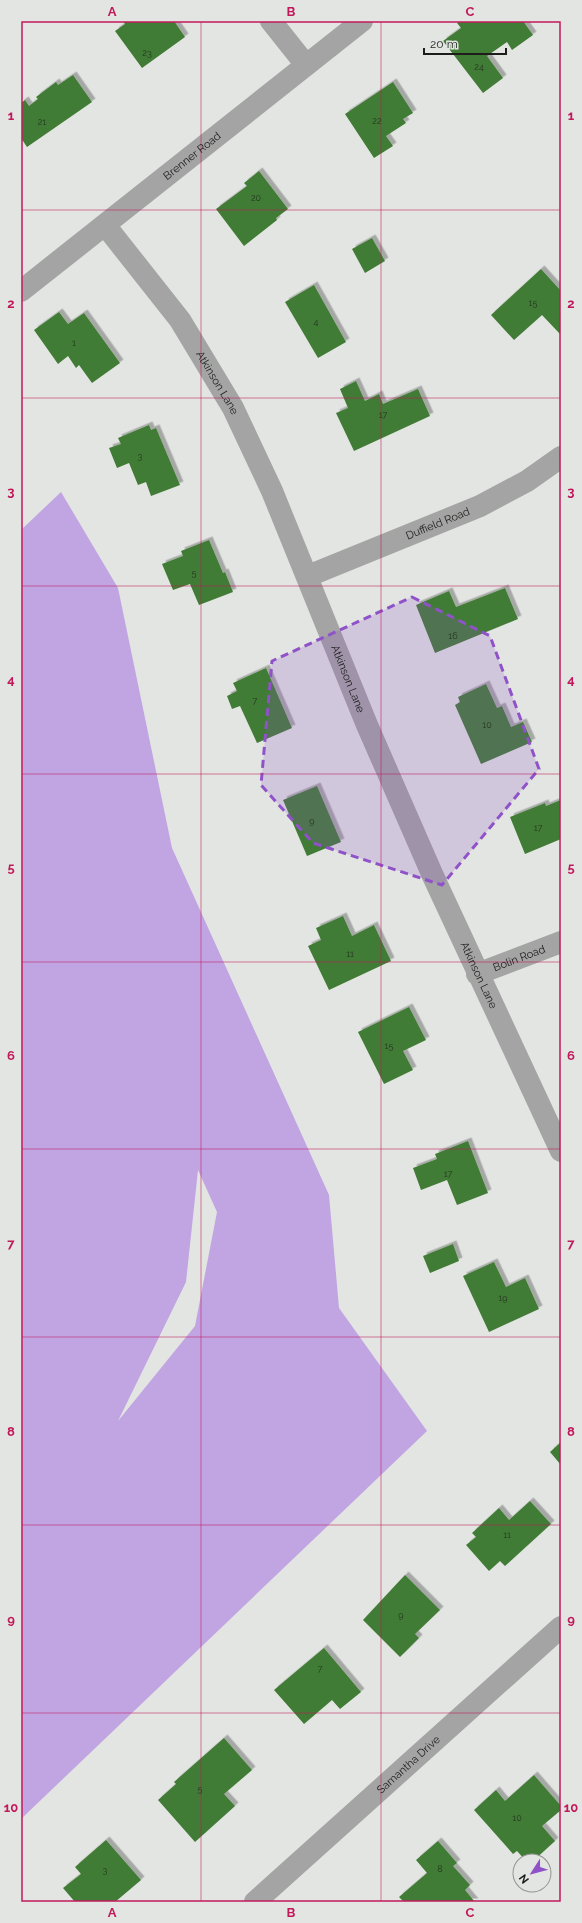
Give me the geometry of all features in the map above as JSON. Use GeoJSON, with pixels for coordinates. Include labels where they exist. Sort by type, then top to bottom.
{"type":"FeatureCollection","features":[{"type":"Feature","properties":{"kind":"street"},"geometry":{"type":"LineString","coordinates":[[271,21],[306,65]]}},
{"type":"Feature","properties":{"kind":"street","name":"Brenner Road"},"geometry":{"type":"LineString","coordinates":[[21,291],[362,21]]}},
{"type":"Feature","properties":{"kind":"street","name":"Atkinson Lane"},"geometry":{"type":"LineString","coordinates":[[105,225],[180,320],[233,408],[272,491],[368,724],[433,876],[477,974],[561,1151]]}},
{"type":"Feature","properties":{"kind":"street","name":"Duffield Road"},"geometry":{"type":"LineString","coordinates":[[308,576],[480,506],[527,481],[561,457]]}},
{"type":"Feature","properties":{"kind":"street","name":"Bolin Road"},"geometry":{"type":"LineString","coordinates":[[477,974],[561,942]]}},
{"type":"Feature","properties":{"kind":"street","name":"Samantha Drive"},"geometry":{"type":"LineString","coordinates":[[255,1902],[561,1627]]}},
{"type":"Feature","properties":{"kind":"highlighted area"},"geometry":{"type":"Polygon","coordinates":[[[412,597],[490,636],[539,769],[442,885],[313,843],[261,785],[272,661],[412,597]]]}},
{"type":"Feature","properties":{"kind":"shaded area"},"geometry":{"type":"Polygon","coordinates":[[[61,492],[118,588],[172,848],[329,1195],[339,1308],[427,1431],[21,1819],[21,530],[61,492]],[[198,1170],[186,1282],[118,1421],[195,1326],[217,1212],[198,1170]]]}},
{"type":"Feature","properties":{"kind":"building"},"geometry":{"type":"Polygon","coordinates":[[[123,21],[174,21],[185,37],[142,68],[115,31],[125,24],[123,21]]]}},
{"type":"Feature","properties":{"kind":"building"},"geometry":{"type":"Polygon","coordinates":[[[460,21],[523,21],[533,35],[512,50],[507,42],[487,56],[503,78],[483,93],[443,41],[461,28],[457,23],[460,21]]]}},
{"type":"Feature","properties":{"kind":"building"},"geometry":{"type":"Polygon","coordinates":[[[73,75],[92,102],[27,147],[21,138],[21,103],[25,100],[29,106],[38,99],[36,97],[56,82],[58,85],[73,75]]]}},
{"type":"Feature","properties":{"kind":"building"},"geometry":{"type":"Polygon","coordinates":[[[393,82],[413,113],[403,119],[406,123],[386,136],[393,146],[374,158],[345,114],[393,82]]]}},
{"type":"Feature","properties":{"kind":"building"},"geometry":{"type":"Polygon","coordinates":[[[259,171],[288,209],[276,218],[277,220],[244,246],[216,209],[247,186],[244,183],[259,171]]]}},
{"type":"Feature","properties":{"kind":"building"},"geometry":{"type":"Polygon","coordinates":[[[372,238],[385,261],[365,273],[352,249],[372,238]]]}},
{"type":"Feature","properties":{"kind":"building"},"geometry":{"type":"Polygon","coordinates":[[[541,269],[561,291],[561,333],[560,334],[542,315],[514,340],[491,315],[541,269]]]}},
{"type":"Feature","properties":{"kind":"building"},"geometry":{"type":"Polygon","coordinates":[[[314,285],[346,342],[318,358],[285,302],[314,285]]]}},
{"type":"Feature","properties":{"kind":"building"},"geometry":{"type":"Polygon","coordinates":[[[59,312],[68,324],[84,313],[120,363],[92,383],[79,365],[76,368],[68,356],[58,364],[34,330],[59,312]]]}},
{"type":"Feature","properties":{"kind":"building"},"geometry":{"type":"Polygon","coordinates":[[[356,381],[365,401],[379,394],[383,404],[418,389],[430,416],[354,451],[336,413],[348,408],[340,389],[356,381]]]}},
{"type":"Feature","properties":{"kind":"building"},"geometry":{"type":"Polygon","coordinates":[[[149,425],[151,430],[156,428],[180,485],[151,496],[146,482],[138,485],[129,463],[117,468],[109,448],[121,444],[118,438],[149,425]]]}},
{"type":"Feature","properties":{"kind":"building"},"geometry":{"type":"Polygon","coordinates":[[[209,540],[233,592],[199,605],[190,584],[173,590],[162,564],[183,556],[181,551],[209,540]]]}},
{"type":"Feature","properties":{"kind":"building"},"geometry":{"type":"Polygon","coordinates":[[[505,588],[518,619],[435,653],[416,605],[449,591],[456,607],[505,588]]]}},
{"type":"Feature","properties":{"kind":"building"},"geometry":{"type":"Polygon","coordinates":[[[266,668],[292,728],[257,743],[240,706],[232,709],[227,696],[237,691],[233,683],[266,668]]]}},
{"type":"Feature","properties":{"kind":"building"},"geometry":{"type":"Polygon","coordinates":[[[486,684],[497,708],[502,706],[511,727],[523,722],[532,742],[481,764],[455,705],[460,702],[458,697],[486,684]]]}},
{"type":"Feature","properties":{"kind":"building"},"geometry":{"type":"Polygon","coordinates":[[[317,786],[341,842],[307,856],[283,800],[317,786]]]}},
{"type":"Feature","properties":{"kind":"building"},"geometry":{"type":"Polygon","coordinates":[[[561,800],[561,839],[525,854],[510,817],[545,803],[546,806],[561,800]]]}},
{"type":"Feature","properties":{"kind":"building"},"geometry":{"type":"Polygon","coordinates":[[[343,916],[352,936],[374,925],[391,961],[329,990],[308,946],[321,940],[316,928],[343,916]]]}},
{"type":"Feature","properties":{"kind":"building"},"geometry":{"type":"Polygon","coordinates":[[[409,1007],[426,1040],[403,1051],[413,1070],[384,1084],[358,1032],[409,1007]]]}},
{"type":"Feature","properties":{"kind":"building"},"geometry":{"type":"Polygon","coordinates":[[[468,1141],[488,1193],[457,1205],[447,1180],[421,1190],[413,1168],[437,1159],[435,1154],[468,1141]]]}},
{"type":"Feature","properties":{"kind":"building"},"geometry":{"type":"Polygon","coordinates":[[[453,1244],[459,1261],[430,1273],[423,1256],[453,1244]]]}},
{"type":"Feature","properties":{"kind":"building"},"geometry":{"type":"Polygon","coordinates":[[[494,1262],[506,1287],[525,1278],[539,1309],[489,1332],[463,1276],[494,1262]]]}},
{"type":"Feature","properties":{"kind":"building"},"geometry":{"type":"Polygon","coordinates":[[[561,1442],[561,1465],[550,1452],[561,1442]]]}},
{"type":"Feature","properties":{"kind":"building"},"geometry":{"type":"Polygon","coordinates":[[[530,1501],[551,1524],[505,1566],[500,1561],[489,1571],[466,1545],[476,1537],[472,1533],[499,1508],[509,1520],[530,1501]]]}},
{"type":"Feature","properties":{"kind":"building"},"geometry":{"type":"Polygon","coordinates":[[[405,1575],[440,1610],[415,1634],[419,1638],[400,1657],[363,1620],[405,1575]]]}},
{"type":"Feature","properties":{"kind":"building"},"geometry":{"type":"Polygon","coordinates":[[[324,1648],[361,1692],[340,1709],[332,1700],[304,1724],[274,1690],[324,1648]]]}},
{"type":"Feature","properties":{"kind":"building"},"geometry":{"type":"Polygon","coordinates":[[[224,1738],[252,1770],[224,1794],[235,1806],[195,1842],[158,1800],[176,1784],[174,1782],[224,1738]]]}},
{"type":"Feature","properties":{"kind":"building"},"geometry":{"type":"Polygon","coordinates":[[[534,1775],[561,1806],[561,1810],[542,1826],[555,1841],[542,1853],[519,1853],[517,1851],[512,1853],[474,1810],[496,1790],[505,1801],[534,1775]]]}},
{"type":"Feature","properties":{"kind":"building"},"geometry":{"type":"Polygon","coordinates":[[[106,1840],[141,1880],[115,1902],[75,1902],[63,1888],[81,1874],[75,1867],[106,1840]]]}},
{"type":"Feature","properties":{"kind":"building"},"geometry":{"type":"Polygon","coordinates":[[[438,1841],[457,1863],[453,1866],[470,1885],[465,1890],[475,1902],[404,1902],[399,1897],[427,1873],[416,1860],[438,1841]]]}}]}
